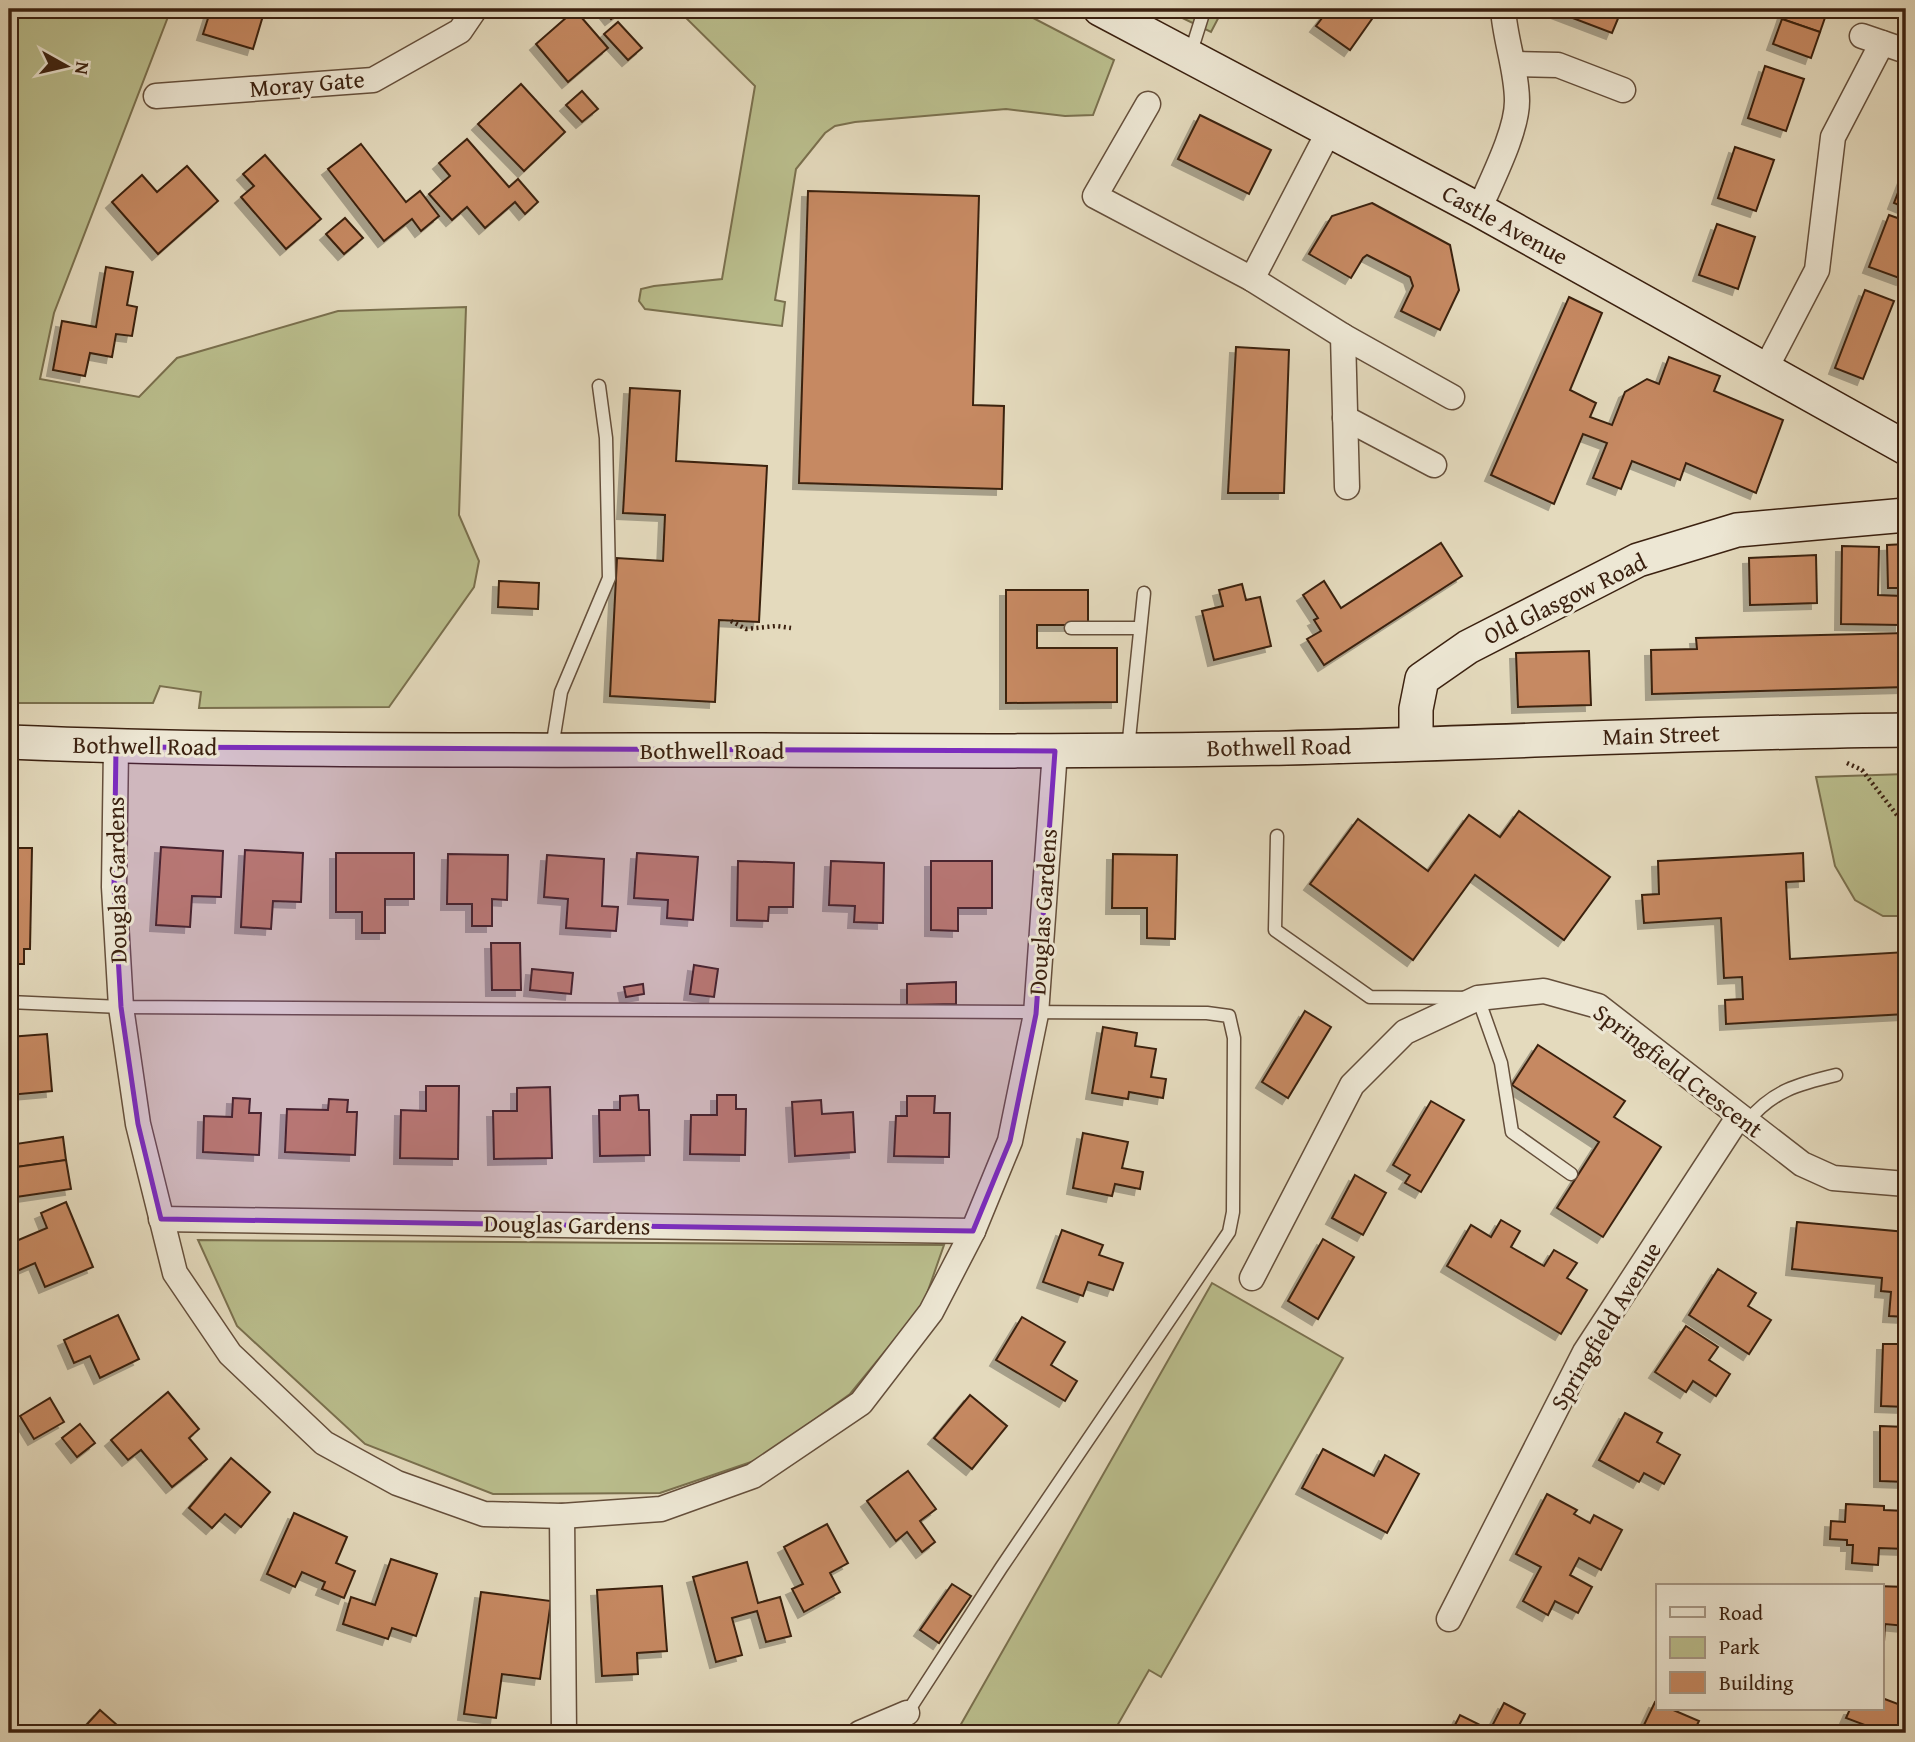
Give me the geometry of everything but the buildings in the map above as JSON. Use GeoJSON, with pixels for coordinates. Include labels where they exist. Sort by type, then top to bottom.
{"type":"FeatureCollection","features":[{"type":"Feature","properties":{"kind":"main road","name":"Castle Avenue"},"geometry":{"type":"LineString","coordinates":[[1100,9],[1479,210],[1906,448]]}},
{"type":"Feature","properties":{"kind":"main road","name":"Old Glasgow Road"},"geometry":{"type":"LineString","coordinates":[[1416,743],[1416,709],[1422,679],[1468,647],[1637,560],[1738,530],[1904,511]]}},
{"type":"Feature","properties":{"kind":"main road","name":"Main Street"},"geometry":{"type":"LineString","coordinates":[[1416,743],[1906,730]]}},
{"type":"Feature","properties":{"kind":"main road","name":"Bothwell Road"},"geometry":{"type":"LineString","coordinates":[[9,742],[116,747],[552,751],[1128,751],[1416,743]]}},
{"type":"Feature","properties":{"kind":"street","name":"Moray Gate"},"geometry":{"type":"LineString","coordinates":[[156,96],[373,80],[460,31],[475,9]]}},
{"type":"Feature","properties":{"kind":"street"},"geometry":{"type":"LineString","coordinates":[[1479,210],[1514,122],[1517,103],[1514,64],[1503,9]]}},
{"type":"Feature","properties":{"kind":"street"},"geometry":{"type":"LineString","coordinates":[[1765,370],[1817,270],[1833,137],[1872,40],[1906,51]]}},
{"type":"Feature","properties":{"kind":"street"},"geometry":{"type":"LineString","coordinates":[[1514,64],[1558,65],[1623,90]]}},
{"type":"Feature","properties":{"kind":"street"},"geometry":{"type":"LineString","coordinates":[[1148,104],[1095,195],[1252,279],[1452,397]]}},
{"type":"Feature","properties":{"kind":"street"},"geometry":{"type":"LineString","coordinates":[[1252,279],[1330,130]]}},
{"type":"Feature","properties":{"kind":"street"},"geometry":{"type":"LineString","coordinates":[[1343,335],[1346,488]]}},
{"type":"Feature","properties":{"kind":"street"},"geometry":{"type":"LineString","coordinates":[[1345,418],[1434,465]]}},
{"type":"Feature","properties":{"kind":"street","name":"Douglas Gardens"},"geometry":{"type":"LineString","coordinates":[[116,747],[114,887],[121,1007],[138,1125],[175,1273],[230,1354],[324,1443],[397,1483],[484,1514],[562,1516],[661,1509],[753,1476],[861,1403],[931,1312],[973,1231],[1010,1141],[1036,1014],[1055,751]]}},
{"type":"Feature","properties":{"kind":"street","name":"Springfield Crescent"},"geometry":{"type":"LineString","coordinates":[[1252,1278],[1352,1085],[1405,1032],[1478,998],[1544,991],[1598,1006],[1801,1164],[1833,1178],[1906,1184]]}},
{"type":"Feature","properties":{"kind":"street","name":"Springfield Avenue"},"geometry":{"type":"LineString","coordinates":[[1449,1619],[1585,1352],[1743,1119]]}},
{"type":"Feature","properties":{"kind":"street","name":"Douglas Gardens"},"geometry":{"type":"LineString","coordinates":[[161,1219],[973,1231]]}},
{"type":"Feature","properties":{"kind":"street"},"geometry":{"type":"LineString","coordinates":[[562,1516],[564,1733]]}},
{"type":"Feature","properties":{"kind":"street"},"geometry":{"type":"LineString","coordinates":[[860,1733],[907,1713]]}},
{"type":"Feature","properties":{"kind":"lane"},"geometry":{"type":"LineString","coordinates":[[1190,55],[1202,9]]}},
{"type":"Feature","properties":{"kind":"lane"},"geometry":{"type":"LineString","coordinates":[[552,751],[561,692],[610,578],[606,438],[599,386]]}},
{"type":"Feature","properties":{"kind":"lane"},"geometry":{"type":"LineString","coordinates":[[1128,751],[1144,593]]}},
{"type":"Feature","properties":{"kind":"lane"},"geometry":{"type":"LineString","coordinates":[[1071,628],[1140,628]]}},
{"type":"Feature","properties":{"kind":"lane"},"geometry":{"type":"LineString","coordinates":[[1277,836],[1275,930],[1370,997],[1478,998],[1502,1063],[1512,1132],[1571,1174]]}},
{"type":"Feature","properties":{"kind":"lane"},"geometry":{"type":"LineString","coordinates":[[9,1002],[121,1007],[1207,1013],[1229,1016],[1234,1038],[1231,1224],[1224,1241],[1001,1568],[907,1713]]}},
{"type":"Feature","properties":{"kind":"lane"},"geometry":{"type":"LineString","coordinates":[[1743,1119],[1784,1090],[1836,1075]]}},
{"type":"Feature","properties":{"kind":"path"},"geometry":{"type":"LineString","coordinates":[[731,621],[746,629],[776,626],[791,628]]}},
{"type":"Feature","properties":{"kind":"path"},"geometry":{"type":"LineString","coordinates":[[1839,759],[1862,770],[1900,819],[1906,831]]}},
{"type":"Feature","properties":{"kind":"highlighted area"},"geometry":{"type":"Polygon","coordinates":[[[116,747],[1055,751],[1036,1014],[1010,1141],[973,1231],[161,1219],[138,1124],[121,1007],[114,887],[116,747]]]}},
{"type":"Feature","properties":{"kind":"green space"},"geometry":{"type":"Polygon","coordinates":[[[9,9],[171,9],[54,313],[40,379],[139,397],[177,358],[338,311],[466,307],[459,515],[479,561],[474,587],[389,707],[199,708],[201,692],[160,686],[153,703],[9,703],[9,9]]]}},
{"type":"Feature","properties":{"kind":"green space"},"geometry":{"type":"Polygon","coordinates":[[[689,9],[1016,9],[1114,60],[1093,115],[1065,116],[1006,109],[855,122],[835,126],[825,133],[796,169],[775,300],[785,302],[782,326],[645,309],[639,301],[641,289],[722,279],[755,86],[684,16],[689,9]]]}},
{"type":"Feature","properties":{"kind":"green space"},"geometry":{"type":"Polygon","coordinates":[[[1164,9],[1223,9],[1211,32],[1164,9]]]}},
{"type":"Feature","properties":{"kind":"green space"},"geometry":{"type":"Polygon","coordinates":[[[1906,774],[1906,916],[1883,916],[1855,900],[1835,866],[1816,777],[1906,774]]]}},
{"type":"Feature","properties":{"kind":"green space"},"geometry":{"type":"Polygon","coordinates":[[[198,1240],[944,1245],[923,1305],[850,1394],[760,1459],[660,1493],[493,1494],[365,1444],[237,1326],[198,1240]]]}},
{"type":"Feature","properties":{"kind":"green space"},"geometry":{"type":"Polygon","coordinates":[[[1212,1283],[1343,1358],[1161,1677],[1149,1670],[1113,1733],[956,1733],[1212,1283]]]}}]}
